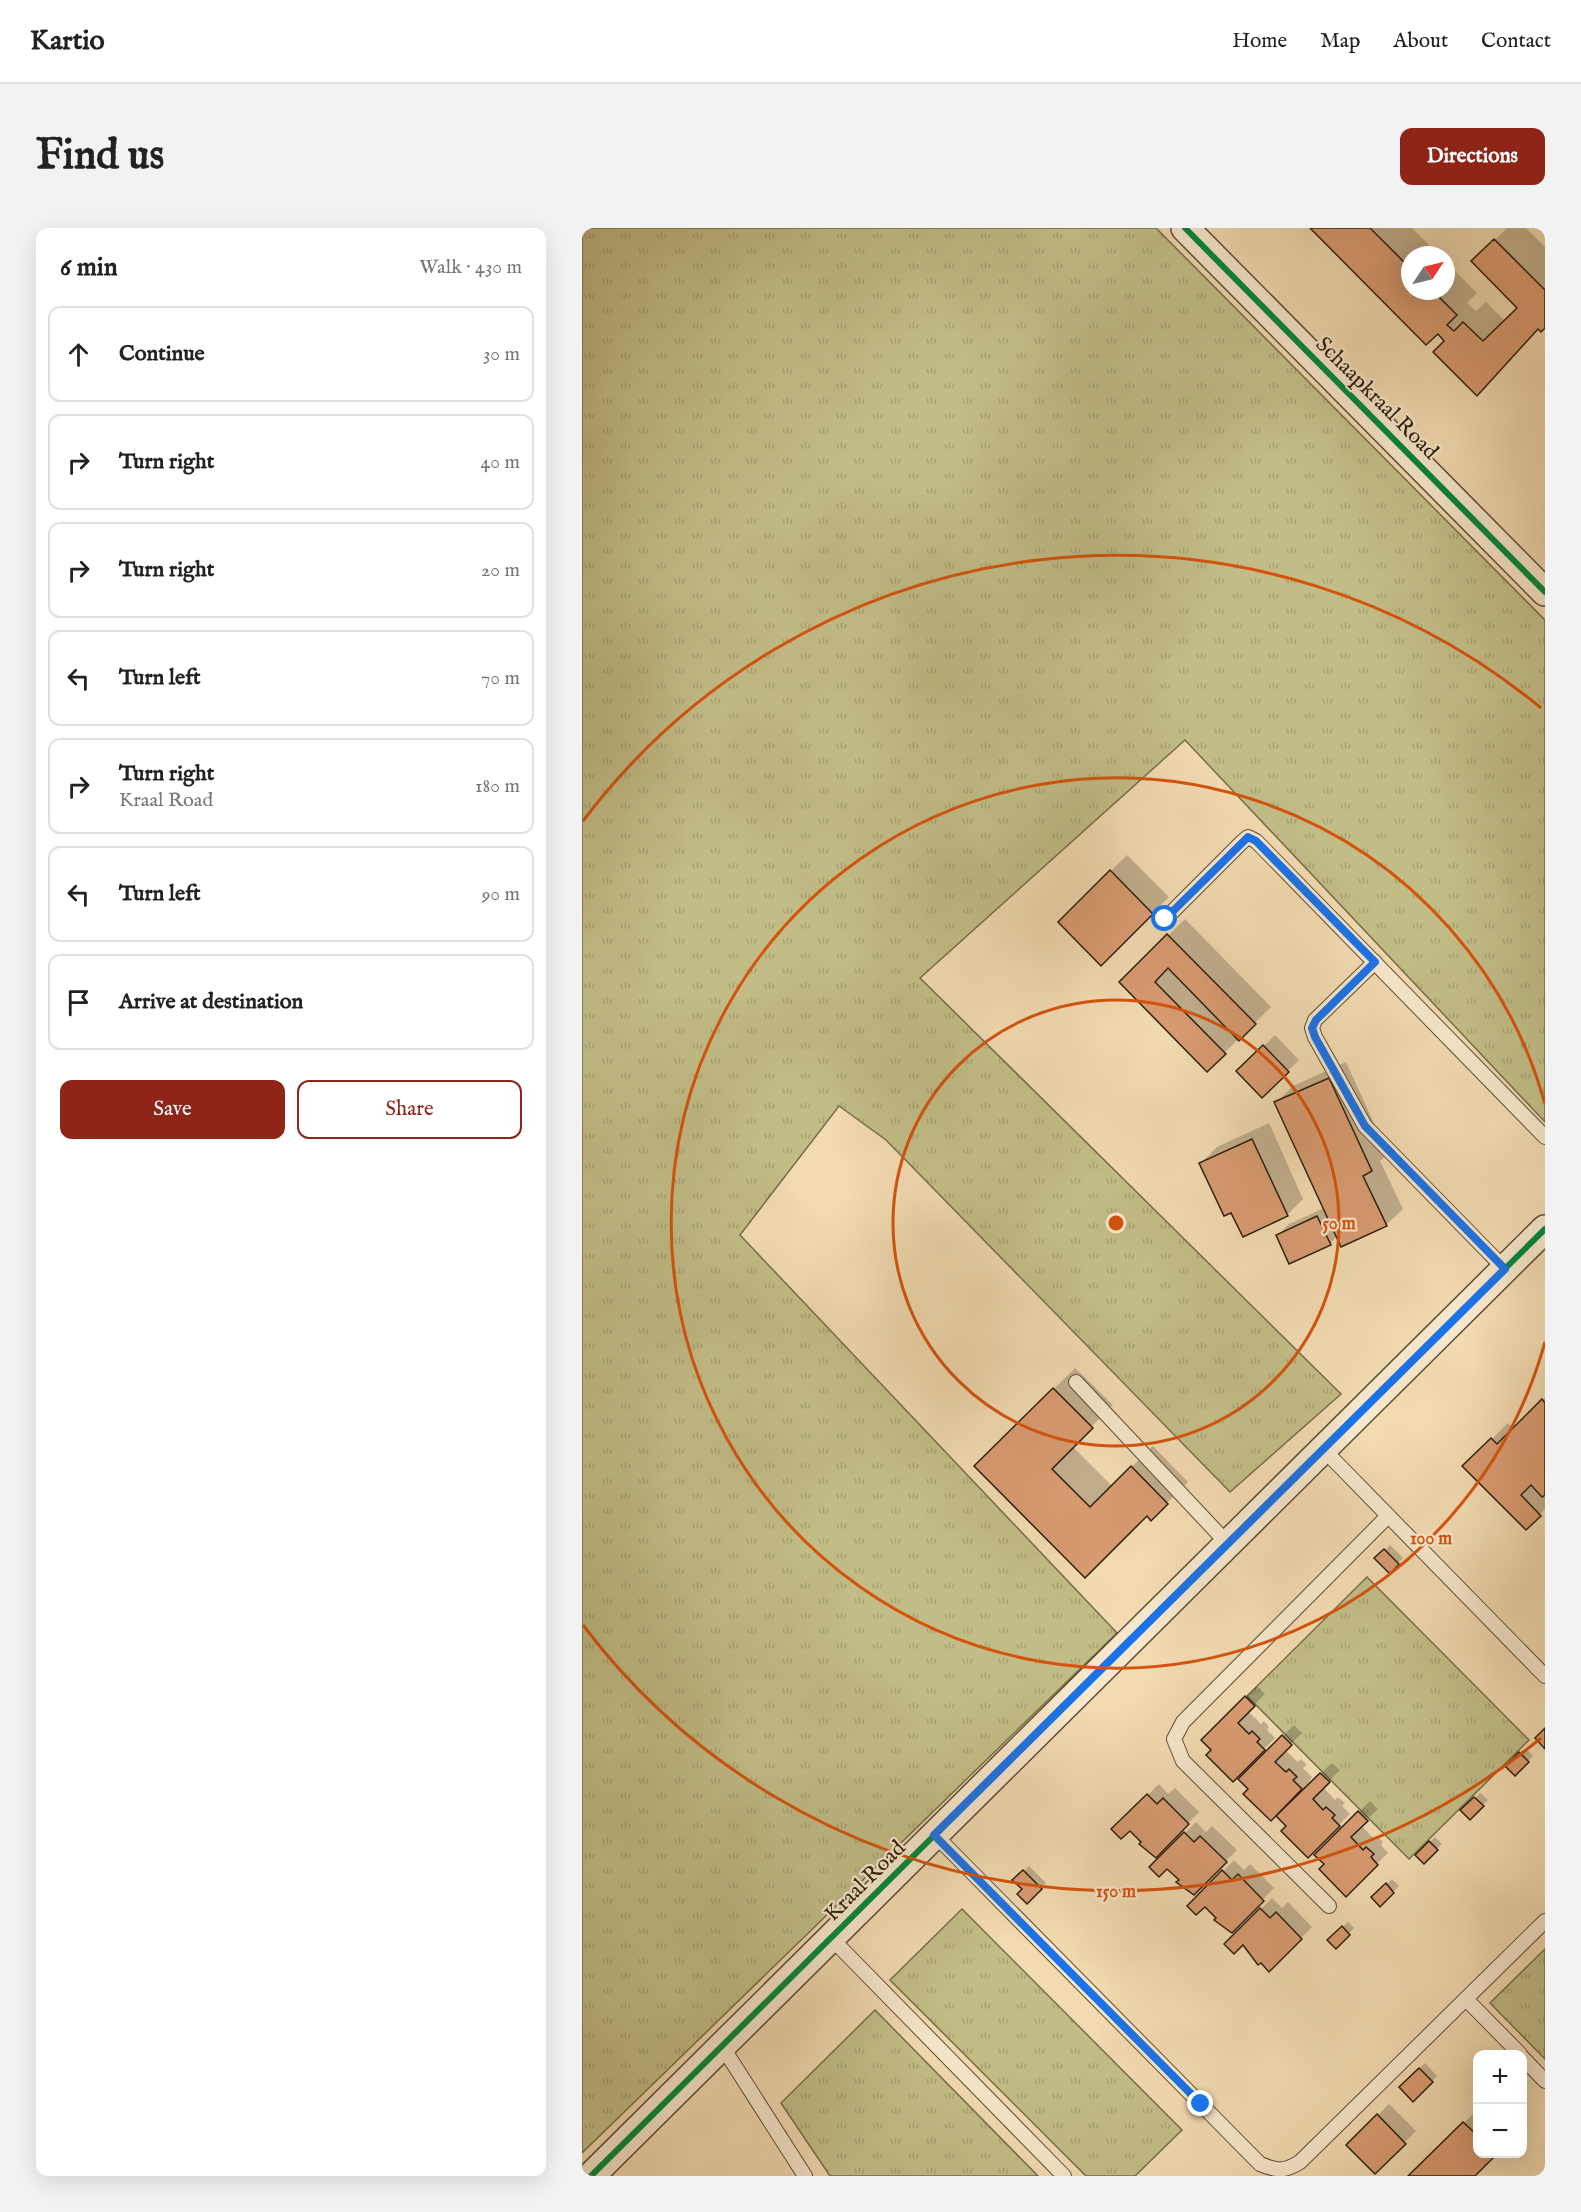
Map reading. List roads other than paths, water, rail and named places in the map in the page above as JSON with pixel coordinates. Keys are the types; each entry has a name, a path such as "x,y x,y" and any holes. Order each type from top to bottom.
{"street":[{"name":"Schaapkraal Road","path":"1185,228 1545,592"},
{"name":"Kraal Road","path":"591,2176 1545,1229"}],"lane":[{"path":"1165,919 1248,837 1256,841 1545,1137"},
{"path":"1375,962 1316,1020 1312,1028 1315,1037 1365,1126 1505,1269"},
{"path":"1076,1382 1228,1544"},
{"path":"1323,1449 1545,1676"},
{"path":"1329,1906 1183,1761 1174,1738 1183,1722 1388,1516"},
{"path":"934,1835 1260,2164 1277,2171 1288,2170 1300,2162 1545,1921"},
{"path":"831,1938 1064,2176"},
{"path":"1466,1998 1515,2050"},
{"path":"722,2046 805,2176"},
{"path":"1527,2062 1545,2080"}]}
